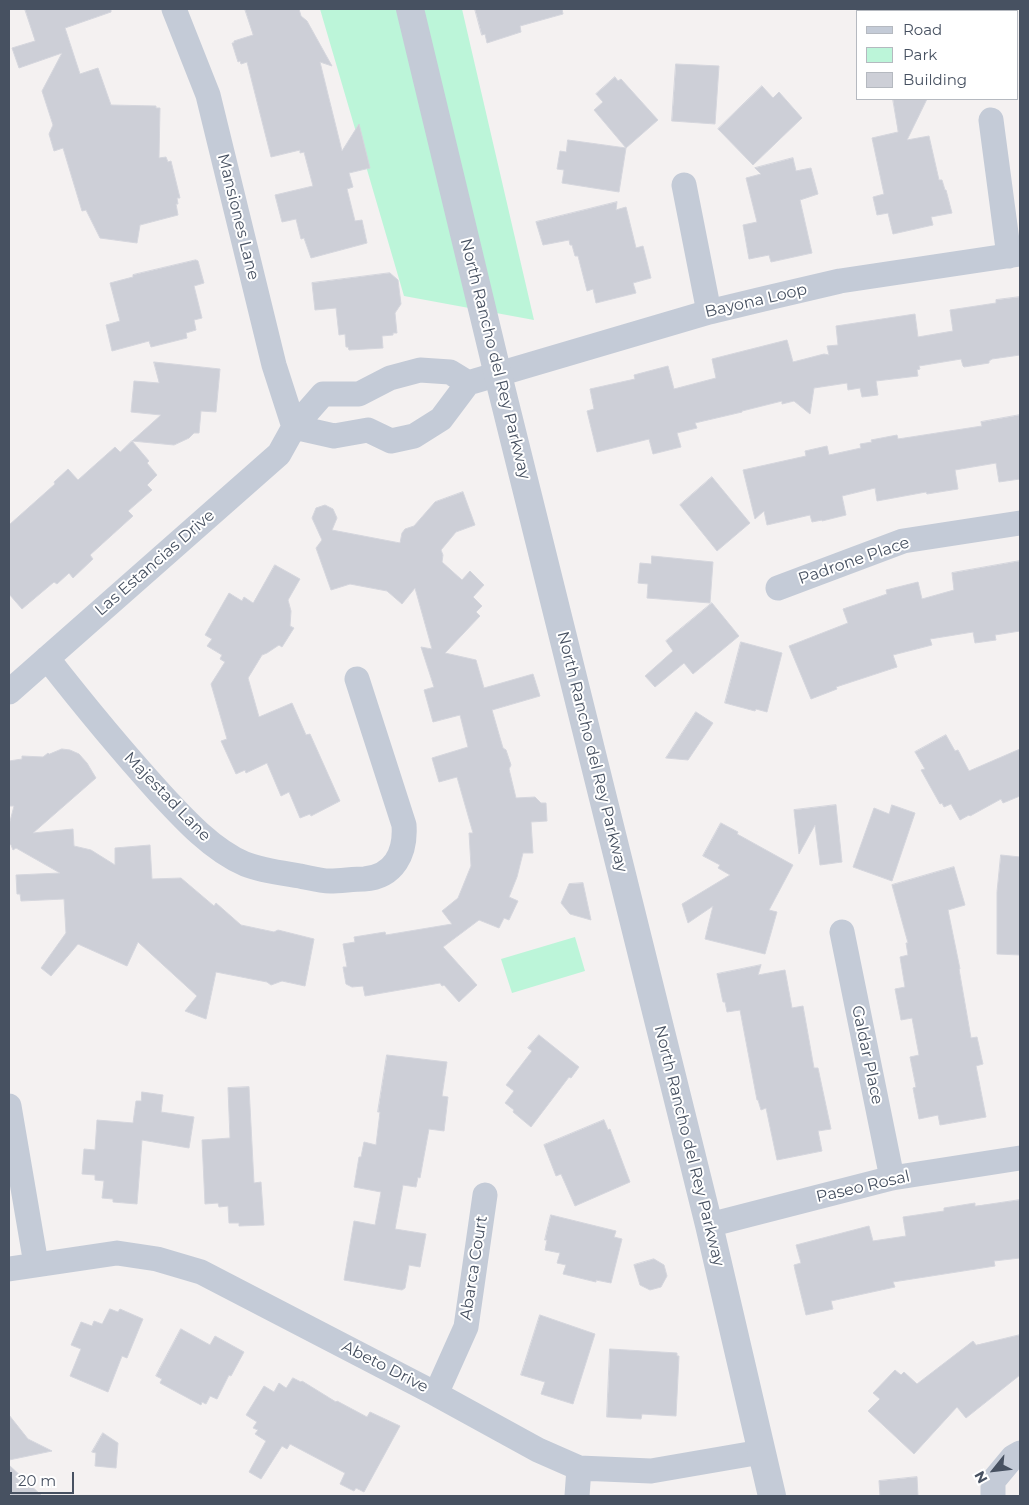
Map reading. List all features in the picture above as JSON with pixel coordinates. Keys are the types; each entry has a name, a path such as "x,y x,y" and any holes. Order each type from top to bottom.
{"street":[{"name":"Mansiones Lane","path":"174,9 208,95 274,365 294,427"},
{"name":"North Rancho del Rey Parkway","path":"410,9 498,375 709,1225 772,1496"},
{"path":"991,120 1015,255"},
{"path":"684,185 710,312"},
{"name":"Bayona Loop","path":"498,375 710,312 840,281 1015,255"},
{"name":"Las Estancias Drive","path":"9,692 279,454 294,427 323,394 359,394 390,378 420,370 450,372 468,383"},
{"path":"294,427 334,436 368,430 391,441 414,436 440,420 468,383 498,375"},
{"path":"359,394 368,430"},
{"name":"Padrone Place","path":"778,588 903,541 1020,523"},
{"name":"Majestad Lane","path":"47,658 134,764 184,819 215,846 229,856 259,869 329,881 374,878 392,867 403,848 404,825 358,679"},
{"name":"Galdar Place","path":"842,932 892,1178"},
{"path":"9,1106 36,1264"},
{"name":"Paseo Rosal","path":"709,1225 892,1178 1020,1158"},
{"name":"Abarca Court","path":"436,1394 466,1327 485,1196"},
{"name":"Abeto Drive","path":"9,1269 117,1253 158,1258 207,1276 436,1394 538,1450 579,1468 651,1471 761,1452"},
{"path":"993,1496 993,1481 1013,1457 1020,1453"},
{"path":"577,1496 579,1468"}],"green space":[{"path":"320,9 462,9 534,320 404,296"},
{"path":"575,937 585,971 512,993 501,959"}],"building":[{"path":"25,9 111,9 111,12 65,28 80,74 98,68 111,105 156,106 156,108 160,108 159,158 166,157 168,162 171,161 180,198 177,198 178,204 176,204 178,215 140,225 137,243 100,238 86,210 82,211 63,148 54,151 49,134 53,125 42,91 62,53 19,68 12,48 35,41"},
{"path":"245,9 299,9 301,16 307,21 332,66 320,62 342,151 359,124 370,168 349,173 353,187 347,189 355,221 362,220 367,243 311,258 304,238 301,239 296,219 282,222 275,195 313,186 304,152 300,153 300,150 271,157 247,62 241,64 240,61 238,62 232,43 253,35"},
{"path":"475,9 562,9 563,14 520,26 521,32 487,43 485,34 482,35"},
{"path":"676,64 719,66 715,124 672,121"},
{"path":"615,77 618,81 621,79 658,120 626,148 594,110 603,102 596,94"},
{"path":"762,86 773,98 779,92 802,118 753,165 718,129"},
{"path":"893,100 927,100 907,140 929,136 939,180 942,180 946,190 952,213 931,217 933,225 893,234 888,213 877,215 873,197 884,194 872,138 898,132"},
{"path":"568,140 626,148 619,192 562,183 564,170 557,169 560,151 566,152"},
{"path":"793,158 796,171 811,168 818,194 800,200 812,253 771,262 769,255 749,259 743,225 757,222 746,178 761,174 755,168"},
{"path":"617,202 616,210 626,207 636,248 643,246 651,278 633,283 636,293 596,303 593,289 587,291 578,256 575,256 569,240 543,245 536,222"},
{"path":"198,261 204,283 194,286 202,318 194,320 196,330 186,333 187,338 151,347 149,341 112,351 106,325 120,321 110,283 133,277 133,275"},
{"path":"390,273 398,280 401,304 395,313 397,333 382,336 383,348 349,350 346,347 345,334 339,335 336,308 315,310 312,283"},
{"path":"1020,297 1020,355 992,359 989,363 964,367 961,359 919,366 920,369 917,370 918,376 876,381 878,395 862,397 860,388 848,390 847,383 814,388 810,414 794,401 782,404 782,401 742,411 695,423 697,428 677,433 681,447 653,454 649,439 597,452 587,411 594,409 590,389 635,379 634,375 668,366 674,389 716,378 712,359 787,340 793,362 824,354 829,355 827,346 838,345 836,326 915,314 918,337 953,331 950,310 996,303 996,300"},
{"path":"154,362 220,369 216,412 201,411 199,433 194,433 189,438 174,445 132,441 161,415 131,412 134,381 159,383"},
{"path":"1020,415 1020,479 999,482 996,463 955,470 958,489 927,494 926,492 877,501 875,488 842,496 846,515 822,521 812,522 810,515 767,525 764,511 755,519 743,470 806,456 805,451 827,446 829,455 861,448 860,444 872,442 871,440 897,435 898,439 982,426 981,422"},
{"path":"132,441 149,461 147,463 157,475 147,485 152,490 128,511 133,516 90,555 93,559 73,578 69,573 57,584 54,582 22,609 9,594 9,525 55,484 54,482 68,469 78,480 115,447 120,452"},
{"path":"712,477 750,523 717,551 680,505"},
{"path":"463,492 475,525 456,532 441,550 443,555 442,562 462,580 470,571 484,585 473,597 482,606 476,612 480,616 445,653 476,660 484,688 533,674 540,696 492,710 503,748 506,750 511,765 509,769 516,798 535,797 541,803 546,803 547,821 531,822 533,853 523,853 517,877 509,897 518,901 509,920 504,918 499,928 479,920 443,947 477,985 459,1002 440,983 365,996 363,986 352,987 346,984 343,967 347,967 343,944 355,942 354,937 385,932 386,935 452,924 442,911 458,898 471,866 469,833 473,833 457,777 439,782 432,758 468,747 460,715 433,722 424,690 434,687 421,647 432,649 415,588 402,604 387,591 350,584 331,590 316,548 322,540 312,518 316,508 325,505 333,509 337,518 332,530 400,543 405,529 414,526 435,502"},
{"path":"652,556 713,562 710,603 647,598 648,584 638,583 640,563 651,564"},
{"path":"1020,561 1020,631 995,635 996,640 975,643 973,632 930,639 932,645 893,655 897,667 836,687 837,689 811,699 789,646 848,623 843,609 887,594 886,590 918,582 922,599 954,590 952,573"},
{"path":"275,565 300,579 288,600 291,611 290,626 294,628 282,647 279,645 262,655 248,678 259,717 292,703 306,735 310,734 340,801 311,816 310,814 300,818 289,792 281,796 267,763 246,773 245,770 236,774 221,741 227,739 211,684 225,662 220,659 222,655 207,646 212,639 205,635 229,593 242,601 244,597 253,603"},
{"path":"712,603 739,636 693,674 684,663 655,687 645,676 673,651 666,641"},
{"path":"741,642 782,653 767,712 756,709 755,711 725,703"},
{"path":"696,712 713,723 688,760 666,758"},
{"path":"946,735 955,751 958,750 969,771 1020,749 1020,796 1003,803 1001,799 960,820 951,804 944,807 942,803 940,804 921,770 925,769 915,752"},
{"path":"62,749 79,754 96,778 33,833 73,829 74,846 91,850 115,865 115,848 150,845 152,879 181,878 214,906 216,903 241,925 274,932 278,930 314,939 305,986 282,981 271,985 267,982 216,972 206,1019 185,1011 197,996 138,942 127,966 78,944 51,976 41,968 66,933 64,899 21,901 20,894 17,894 16,875 60,873 16,848 13,850 9,843 9,825 14,806 9,806 9,761 22,759 22,756 43,757 48,753"},
{"path":"836,805 842,862 820,865 815,825 799,854 794,810"},
{"path":"892,805 915,813 892,881 853,867 874,808 889,814"},
{"path":"721,823 793,865 769,910 777,912 765,954 705,939 713,906 688,923 682,904 730,875 718,868 720,865 703,856"},
{"path":"1001,855 1020,857 1020,955 997,954 997,892"},
{"path":"954,867 965,905 948,910 971,1038 977,1037 983,1064 976,1066 986,1117 940,1125 938,1115 919,1119 913,1088 916,1087 910,1057 919,1055 912,1018 901,1020 895,989 905,987 900,957 908,955 906,943 908,943 892,885"},
{"path":"583,883 591,920 570,914 561,903 569,884"},
{"path":"761,965 758,975 785,970 792,1008 803,1006 814,1068 818,1068 831,1129 818,1131 822,1151 777,1160 766,1108 761,1110 757,1100 740,1010 727,1012 725,1002 723,1002 717,974"},
{"path":"539,1035 579,1067 571,1078 569,1077 531,1127 505,1103 514,1091 506,1085 532,1051 528,1048"},
{"path":"387,1055 447,1062 442,1096 448,1097 444,1131 429,1129 420,1178 418,1177 416,1187 403,1185 395,1229 426,1234 420,1267 409,1265 405,1288 402,1290 344,1280 354,1221 375,1225 381,1192 354,1187 359,1157 361,1157 364,1142 376,1145 380,1112 378,1112"},
{"path":"249,1087 254,1183 261,1182 264,1225 239,1226 239,1223 229,1223 228,1206 219,1207 218,1203 205,1204 202,1140 230,1138 228,1088"},
{"path":"142,1092 163,1095 161,1112 194,1117 189,1148 142,1140 137,1204 113,1202 113,1199 102,1198 104,1181 95,1180 95,1175 82,1174 84,1149 95,1150 97,1120 133,1123 136,1101 141,1101"},
{"path":"604,1120 608,1130 610,1129 630,1182 575,1206 561,1174 556,1176 544,1145"},
{"path":"1020,1200 1020,1258 994,1261 995,1266 893,1282 895,1287 831,1301 833,1309 806,1315 794,1265 801,1263 796,1245 869,1226 873,1241 906,1236 903,1217 944,1211 944,1208 975,1203 975,1206"},
{"path":"551,1215 616,1231 614,1237 622,1239 611,1283 596,1280 596,1282 563,1274 566,1265 557,1263 560,1253 545,1250 547,1240 545,1240"},
{"path":"654,1259 664,1265 667,1276 661,1287 650,1290 640,1285 634,1265"},
{"path":"110,1309 118,1312 120,1309 143,1319 127,1358 122,1356 108,1392 70,1376 81,1349 71,1345 81,1322 92,1326 94,1321 102,1324"},
{"path":"540,1315 595,1334 573,1404 541,1394 545,1382 521,1375"},
{"path":"181,1329 210,1345 215,1336 244,1352 231,1376 229,1375 217,1399 210,1396 206,1404 202,1402 201,1405 160,1383 162,1379 156,1376"},
{"path":"1020,1335 1020,1375 966,1418 957,1407 914,1454 868,1411 880,1399 873,1393 895,1370 901,1375 904,1372 917,1384 973,1341 976,1345"},
{"path":"610,1349 677,1353 677,1356 679,1356 676,1416 642,1414 641,1419 607,1417"},
{"path":"293,1378 302,1381 336,1402 367,1417 370,1412 400,1426 364,1492 356,1488 354,1491 340,1484 345,1473 290,1444 287,1449 282,1446 261,1479 249,1472 266,1441 255,1434 258,1430 253,1428 257,1422 246,1415 264,1386 274,1392 279,1383 286,1388"},
{"path":"9,1415 28,1439 52,1451 9,1460"},
{"path":"103,1433 118,1443 116,1468 95,1466 96,1453 92,1452"},
{"path":"9,1465 42,1496 9,1496"},
{"path":"917,1477 918,1496 880,1496 879,1481"}]}
